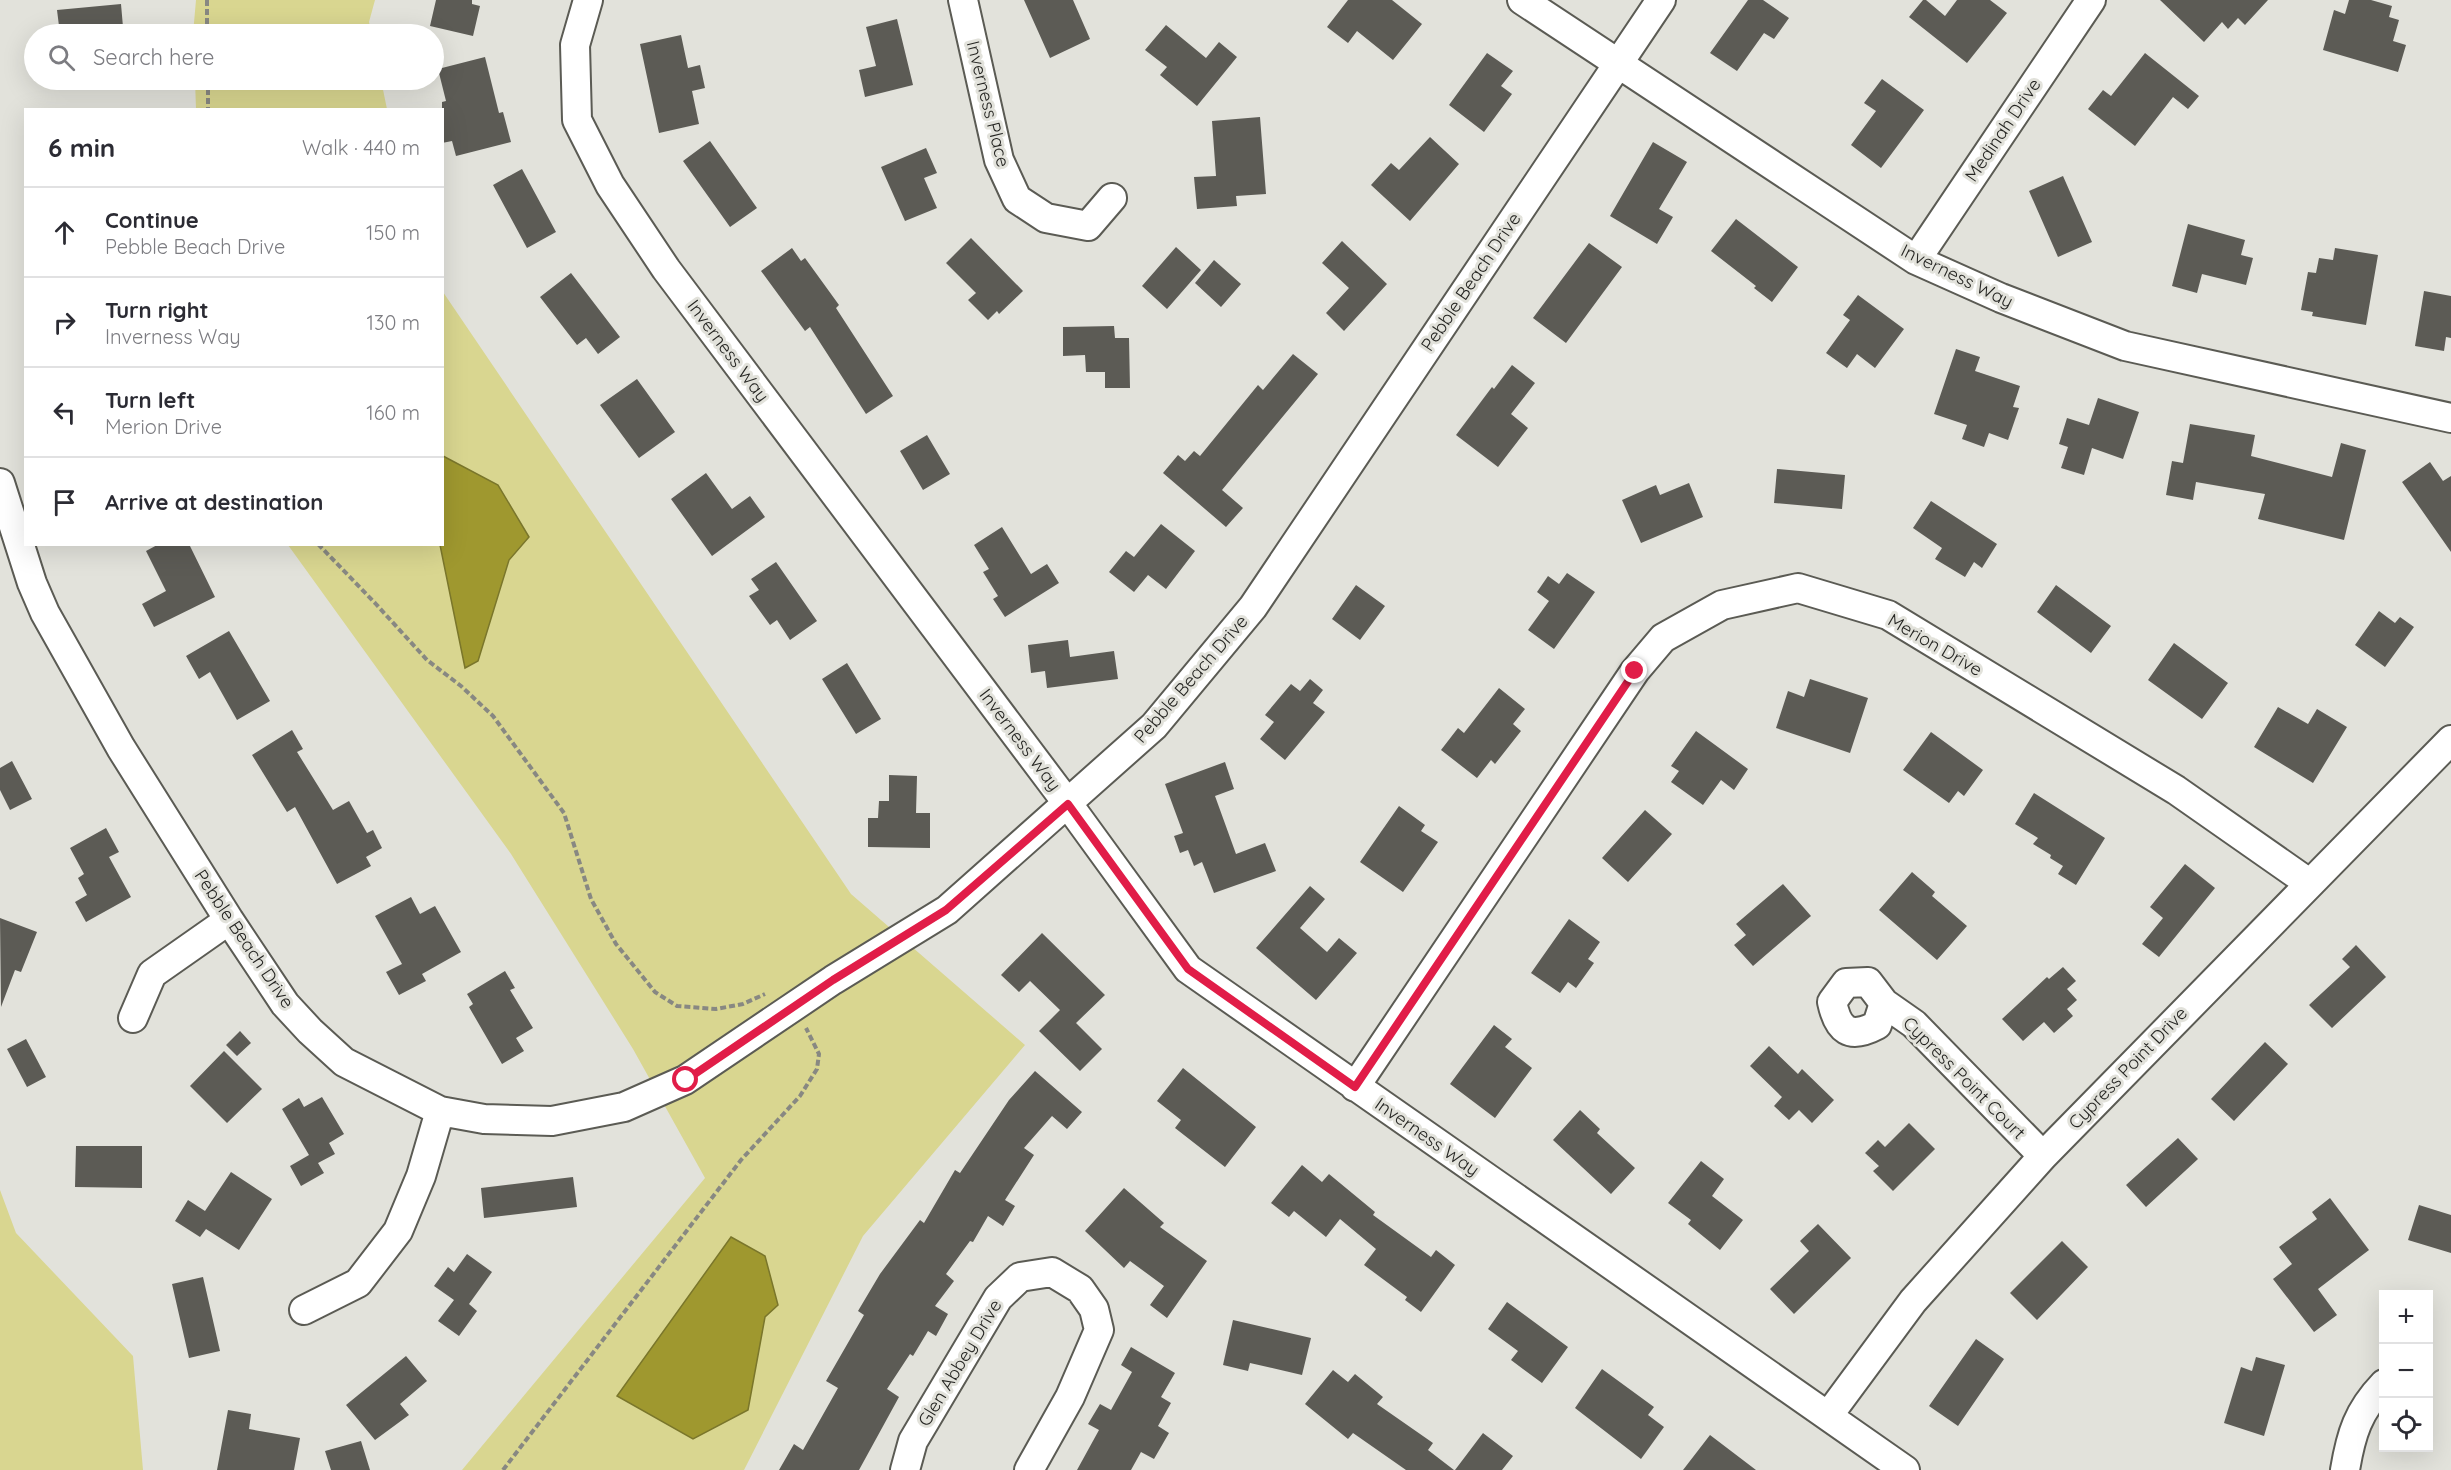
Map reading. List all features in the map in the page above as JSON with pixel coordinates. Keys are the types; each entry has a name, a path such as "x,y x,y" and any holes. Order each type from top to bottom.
{"street":[{"name":"Inverness Way","path":"588,0 575,45 577,120 610,185 666,269 1068,804 1188,969 1905,1470"},
{"name":"Inverness Place","path":"963,0 999,160 1017,199 1046,218 1088,226 1112,198"},
{"name":"Inverness Way","path":"1522,0 1916,260 2001,298 2125,346 2451,418"},
{"name":"Pebble Beach Drive","path":"0,483 32,583 45,614 122,748 228,920 285,1004 309,1031 344,1062 440,1111 484,1119 552,1121 624,1107 686,1080 794,1007 946,910 1154,726 1253,607 1661,0"},
{"name":"Medinah Drive","path":"1916,260 2091,0"},
{"name":"Merion Drive","path":"1355,1087 1635,671 1663,638 1722,605 1798,588 1887,615 2176,790 2308,883"},
{"name":"Cypress Point Drive","path":"1828,1416 1912,1301 2043,1156 2308,883 2451,740"},
{"path":"133,1018 153,974 228,920"},
{"name":"Cypress Point Court","path":"1884,1003 1914,1024 2043,1156"},
{"path":"304,1310 358,1283 398,1231 422,1176 440,1111"},
{"name":"Glen Abbey Drive","path":"905,1470 913,1441 998,1298 1020,1277 1052,1272 1080,1289 1094,1309 1099,1330 1070,1397 1029,1470"},
{"path":"2345,1470 2350,1436 2369,1399 2379,1388"}],"path":[{"path":"207,0 207,24"},
{"path":"208,90 208,108"},
{"path":"320,546 427,660 461,686 500,725 564,813 591,899 616,944 655,992 677,1006 716,1009 743,1004 772,991 785,993 819,1054 817,1069 800,1096 741,1160 503,1470"}],"shaded area":[{"path":"196,0 375,0 370,24 194,24"},
{"path":"195,90 383,90 387,108 196,108"},
{"path":"444,293 851,894 1025,1045 863,1236 744,1470 462,1470 705,1178 633,1049 511,854 289,546 444,546"},
{"path":"444,457 498,485 529,537 509,560 478,661 465,668 440,546 444,546"},
{"path":"0,1190 16,1233 133,1356 143,1470 0,1470"},
{"path":"731,1237 765,1256 778,1305 765,1317 748,1410 693,1439 617,1396"}],"building":[{"path":"436,0 472,0 472,4 480,6 473,36 444,29 444,24 430,24"},
{"path":"1024,0 1073,0 1090,39 1050,58"},
{"path":"1348,0 1392,0 1422,24 1393,60 1357,31 1348,43 1327,27"},
{"path":"1748,0 1763,0 1789,18 1774,39 1764,33 1737,71 1710,53"},
{"path":"1923,0 1945,16 1957,0 1990,0 2007,13 1967,63 1909,17"},
{"path":"2160,0 2268,0 2245,25 2238,18 2228,29 2222,22 2204,42"},
{"path":"2349,0 2371,0 2392,6 2389,17 2399,20 2393,41 2406,45 2398,72 2323,50 2334,10 2345,14"},
{"path":"121,4 123,24 59,24 57,10"},
{"path":"897,19 913,85 865,97 859,70 876,66 866,27"},
{"path":"1166,25 1206,58 1219,42 1237,57 1197,106 1160,75 1167,67 1145,50"},
{"path":"681,35 688,68 700,65 705,88 692,91 699,124 659,133 640,44"},
{"path":"1487,53 1513,71 1501,86 1512,94 1484,132 1449,105"},
{"path":"2145,53 2199,96 2188,109 2173,97 2135,146 2088,109 2103,90 2111,96"},
{"path":"485,57 499,113 503,112 511,142 456,156 452,141 444,143 442,102 446,101 443,90 444,67"},
{"path":"1882,79 1924,110 1881,168 1851,145 1876,111 1864,103"},
{"path":"1260,117 1266,194 1236,196 1237,206 1197,209 1194,177 1216,176 1212,121"},
{"path":"1430,137 1459,164 1410,221 1371,185 1391,163 1399,170"},
{"path":"710,141 757,208 730,227 683,161"},
{"path":"1653,142 1687,162 1659,209 1673,217 1657,244 1610,216"},
{"path":"926,148 937,173 924,178 937,208 905,221 881,167"},
{"path":"522,169 556,232 527,248 493,185"},
{"path":"2063,176 2092,242 2058,257 2029,191"},
{"path":"1736,219 1798,267 1772,302 1754,288 1756,286 1711,251"},
{"path":"2188,224 2245,240 2241,255 2253,258 2246,285 2202,274 2197,293 2172,286"},
{"path":"971,238 1023,291 999,314 997,311 988,320 968,300 976,293 946,263"},
{"path":"1342,241 1387,284 1344,331 1326,313 1349,288 1322,263"},
{"path":"1589,243 1622,267 1566,343 1533,318"},
{"path":"1176,247 1201,270 1167,309 1142,286"},
{"path":"792,248 801,261 805,258 839,305 836,308 893,396 866,414 810,327 805,331 761,271"},
{"path":"2335,248 2378,255 2366,325 2312,316 2313,312 2301,310 2308,272 2316,273 2319,258 2333,260"},
{"path":"1214,260 1241,284 1221,307 1195,283"},
{"path":"571,273 620,337 598,354 586,338 577,345 540,297"},
{"path":"2424,291 2451,296 2451,338 2446,337 2444,351 2415,346"},
{"path":"1858,295 1904,329 1875,368 1857,354 1847,368 1826,353 1850,320 1843,315"},
{"path":"1114,326 1115,338 1129,338 1130,388 1105,388 1105,372 1086,372 1085,355 1063,356 1063,327"},
{"path":"1956,349 1980,357 1975,371 2020,386 2013,407 2019,408 2008,440 1989,433 1984,447 1962,439 1967,425 1934,414"},
{"path":"1293,354 1318,374 1222,490 1243,508 1226,527 1163,473 1178,455 1185,461 1194,451 1200,456 1258,385 1263,390"},
{"path":"1512,365 1535,383 1511,414 1528,428 1498,467 1456,435 1492,387 1494,389"},
{"path":"637,379 675,432 639,458 600,405"},
{"path":"2098,398 2139,412 2123,459 2092,448 2084,475 2061,468 2068,447 2059,444 2067,418 2089,425"},
{"path":"2190,424 2255,435 2251,456 2332,477 2341,443 2366,450 2344,540 2258,519 2265,494 2196,482 2193,500 2166,495 2172,461 2183,463"},
{"path":"927,435 950,474 923,490 900,451"},
{"path":"2430,462 2443,481 2451,476 2451,552 2402,482"},
{"path":"1777,469 1845,475 1842,509 1774,503"},
{"path":"706,473 732,509 750,496 765,517 712,556 671,499"},
{"path":"1689,483 1703,517 1641,543 1622,500 1656,485 1660,495"},
{"path":"1931,501 1997,544 1982,568 1974,562 1965,577 1935,559 1942,548 1913,528"},
{"path":"1161,524 1195,551 1166,589 1148,575 1134,592 1109,572 1126,551 1134,557"},
{"path":"1002,527 1031,574 1047,564 1059,583 1005,617 993,599 998,596 983,572 989,569 974,545"},
{"path":"155,546 190,546 215,597 154,627 142,604 166,591 146,551"},
{"path":"776,562 817,621 790,640 777,620 770,625 749,596 759,590 751,579"},
{"path":"1567,573 1595,592 1554,649 1528,630 1549,601 1537,592 1548,576 1559,584"},
{"path":"1356,585 1385,606 1360,640 1332,619"},
{"path":"2056,585 2111,626 2091,653 2037,612"},
{"path":"2379,611 2395,623 2400,617 2414,627 2385,667 2355,645"},
{"path":"229,631 270,701 237,720 210,672 199,679 186,656"},
{"path":"1068,640 1070,657 1114,651 1118,679 1047,688 1045,671 1031,673 1028,645"},
{"path":"2174,643 2228,683 2202,719 2148,680"},
{"path":"847,663 881,719 856,734 822,679"},
{"path":"1310,679 1323,690 1313,703 1325,712 1285,760 1260,739 1274,722 1265,715 1291,684 1300,691"},
{"path":"1810,679 1868,698 1850,753 1776,728 1788,691 1804,697"},
{"path":"1499,688 1525,709 1513,724 1521,731 1495,764 1491,760 1477,778 1441,750 1458,728 1464,733"},
{"path":"2278,707 2308,724 2317,709 2347,727 2313,783 2254,747"},
{"path":"292,730 303,749 297,752 333,810 349,801 367,833 373,830 382,848 366,857 371,866 337,884 295,807 287,812 252,755"},
{"path":"1696,731 1748,769 1734,790 1721,780 1703,805 1671,782 1679,771 1671,766"},
{"path":"1931,732 1983,770 1964,796 1958,791 1949,803 1903,770"},
{"path":"12,761 32,799 10,810 0,790 0,768"},
{"path":"1225,762 1234,789 1215,796 1236,854 1265,843 1276,871 1214,893 1202,862 1194,866 1188,850 1180,853 1174,836 1183,833 1165,784"},
{"path":"889,775 917,776 916,813 930,813 930,848 868,847 868,818 878,818 879,801 889,801"},
{"path":"2034,793 2105,838 2076,885 2058,874 2063,866 2033,844 2038,838 2015,824"},
{"path":"1399,806 1425,825 1421,831 1438,842 1403,892 1360,862"},
{"path":"1645,810 1672,834 1628,882 1602,858"},
{"path":"106,828 119,852 109,857 131,897 86,922 75,902 87,895 78,878 84,874 70,848"},
{"path":"2185,864 2215,888 2159,957 2142,944 2163,918 2150,907"},
{"path":"1912,872 1935,892 1932,896 1967,926 1937,960 1879,910"},
{"path":"1783,884 1811,916 1753,966 1734,945 1746,935 1736,924"},
{"path":"1310,886 1325,899 1300,928 1327,952 1339,938 1357,953 1316,1000 1256,948"},
{"path":"411,897 420,914 435,906 461,952 422,974 426,981 399,995 386,972 402,964 375,916"},
{"path":"0,918 37,932 21,972 15,970 1,1007"},
{"path":"1569,919 1600,942 1588,959 1594,963 1576,988 1568,982 1560,993 1531,973"},
{"path":"1042,933 1105,995 1076,1023 1102,1049 1080,1071 1039,1031 1060,1010 1030,981 1019,992 1001,975"},
{"path":"2356,945 2386,977 2332,1028 2309,1005 2350,967 2342,959"},
{"path":"2063,967 2076,981 2067,989 2077,1000 2067,1009 2073,1016 2054,1033 2044,1022 2023,1041 2002,1019 2047,977 2049,979"},
{"path":"505,971 515,988 510,990 533,1028 516,1038 524,1051 502,1064 469,1007 473,1004 467,994"},
{"path":"1494,1025 1512,1039 1505,1047 1532,1068 1495,1118 1450,1084"},
{"path":"240,1031 251,1043 237,1056 226,1045"},
{"path":"26,1039 46,1077 27,1087 7,1049"},
{"path":"2265,1042 2288,1064 2234,1121 2211,1099"},
{"path":"1769,1046 1798,1074 1802,1069 1834,1100 1812,1123 1799,1110 1789,1120 1774,1106 1782,1097 1750,1066"},
{"path":"224,1051 262,1089 227,1123 190,1086"},
{"path":"1183,1068 1256,1127 1225,1167 1175,1128 1181,1120 1157,1101"},
{"path":"1035,1071 1082,1112 1067,1129 1052,1116 1024,1148 1034,1155 1005,1200 1015,1206 1003,1226 988,1216 973,1242 970,1241 946,1274 954,1281 935,1306 948,1314 936,1336 928,1331 913,1356 910,1354 887,1389 899,1397 859,1470 779,1470 794,1444 803,1450 838,1388 826,1381 864,1315 858,1311 880,1274 920,1220 924,1223 955,1170 960,1173 1009,1100"},
{"path":"322,1097 344,1134 329,1143 335,1154 318,1163 324,1173 301,1186 290,1166 309,1155 282,1109 299,1098 304,1107"},
{"path":"1580,1110 1600,1129 1597,1133 1635,1168 1611,1194 1553,1140"},
{"path":"1909,1123 1935,1149 1893,1191 1873,1171 1879,1166 1865,1153 1878,1140 1885,1147"},
{"path":"2178,1138 2198,1159 2146,1207 2126,1185"},
{"path":"76,1146 142,1146 142,1188 75,1187"},
{"path":"1701,1161 1724,1179 1712,1196 1743,1220 1720,1250 1688,1224 1691,1220 1668,1203"},
{"path":"1302,1165 1322,1182 1329,1174 1375,1212 1373,1215 1431,1257 1436,1250 1455,1265 1421,1312 1405,1300 1407,1297 1364,1265 1376,1249 1340,1219 1326,1237 1294,1211 1289,1217 1271,1203"},
{"path":"231,1172 272,1199 239,1250 206,1229 200,1237 175,1221 188,1200 205,1211"},
{"path":"573,1177 577,1207 484,1218 481,1188"},
{"path":"1124,1188 1164,1223 1160,1227 1207,1261 1167,1318 1150,1305 1164,1286 1130,1261 1124,1268 1085,1231"},
{"path":"2330,1198 2369,1250 2318,1289 2337,1315 2314,1332 2273,1279 2292,1264 2279,1247 2317,1219 2312,1212"},
{"path":"2419,1205 2451,1215 2451,1253 2408,1240"},
{"path":"1818,1224 1851,1258 1794,1314 1770,1289 1809,1251 1800,1241"},
{"path":"2062,1241 2088,1267 2037,1320 2010,1293"},
{"path":"467,1254 492,1272 469,1304 477,1311 459,1336 438,1321 454,1300 434,1286 448,1267 454,1272"},
{"path":"203,1277 220,1351 189,1358 172,1284"},
{"path":"1507,1302 1568,1347 1542,1383 1511,1360 1518,1351 1488,1329"},
{"path":"1233,1320 1311,1338 1302,1375 1250,1363 1248,1371 1223,1365"},
{"path":"1976,1339 2004,1359 1958,1426 1929,1406"},
{"path":"1131,1347 1175,1373 1161,1397 1171,1403 1158,1426 1169,1433 1154,1459 1141,1452 1131,1470 1077,1470 1099,1430 1088,1424 1100,1404 1111,1410 1132,1372 1121,1365"},
{"path":"406,1356 427,1381 400,1404 409,1415 375,1440 346,1405"},
{"path":"2256,1357 2285,1365 2264,1436 2224,1423 2241,1367 2252,1371"},
{"path":"1602,1369 1654,1407 1648,1415 1664,1427 1641,1459 1575,1408"},
{"path":"1333,1370 1348,1382 1355,1374 1383,1397 1377,1404 1433,1443 1428,1450 1454,1470 1406,1470 1353,1433 1348,1439 1305,1404"},
{"path":"228,1410 251,1414 249,1429 300,1438 294,1470 217,1470"},
{"path":"1483,1433 1513,1456 1502,1470 1455,1470"},
{"path":"1710,1435 1756,1470 1683,1470"},
{"path":"361,1441 370,1470 331,1470 325,1451"}],"route":[{"path":"686,1080 833,980 946,910 1068,804 1188,969 1355,1087 1635,671"}]}
